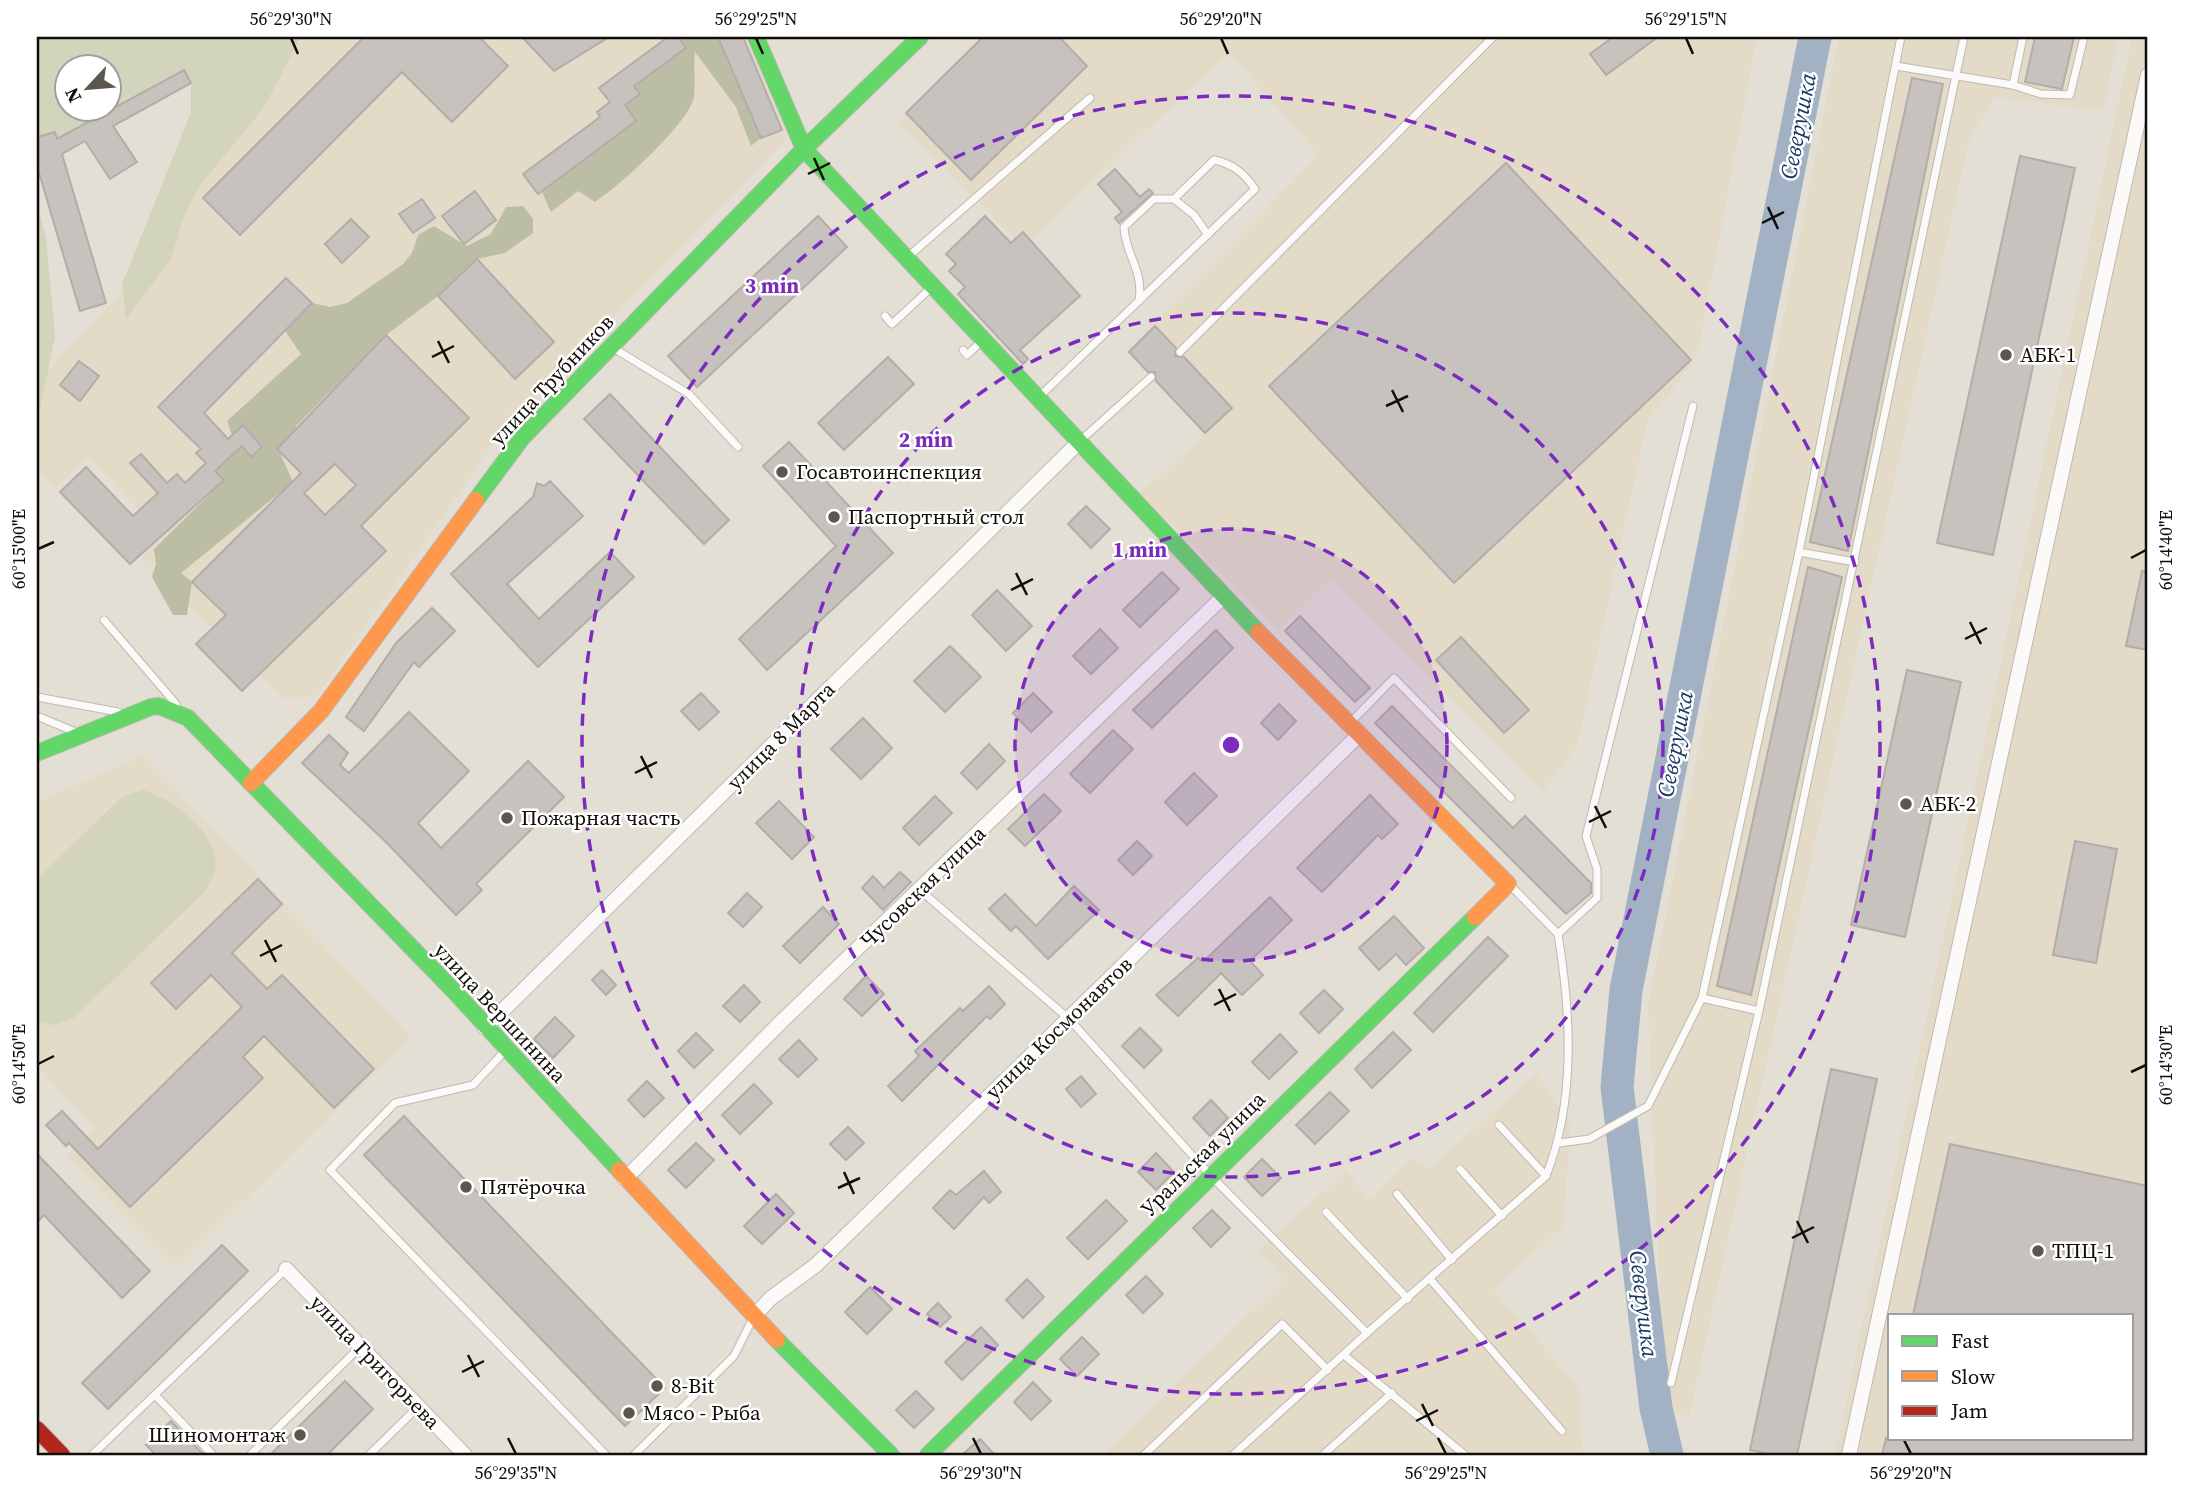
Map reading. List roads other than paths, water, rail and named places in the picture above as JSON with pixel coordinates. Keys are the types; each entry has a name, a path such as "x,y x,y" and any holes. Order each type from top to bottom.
{"main road":[{"path":"757,37 804,149 1077,444 1223,597 1508,884"},
{"name":"улица Трубников","path":"251,783 321,711 522,438 804,149 920,37"},
{"name":"улица Вершинина","path":"37,753 130,714 159,706 188,718 485,1028 754,1316 891,1455"},
{"name":"Уральская улица","path":"928,1455 1508,884"},
{"path":"37,1429 62,1455"}],"street":[{"path":"1849,1455 2148,75"},
{"name":"улица 8 Марта","path":"485,1028 1077,444"},
{"name":"Чусовская улица","path":"625,1179 782,1021 1223,597"},
{"name":"улица Космонавтов","path":"754,1316 771,1298 816,1265 1069,1018 1355,729"},
{"name":"улица Григорьева","path":"286,1269 465,1455"}],"lane":[{"path":"1180,352 1493,37"},
{"path":"1559,1143 1589,1139 1648,1106 1702,998 1799,552 1901,37"},
{"path":"1671,1383 1759,1011 1964,37"},
{"path":"2013,85 2023,37"},
{"path":"1896,66 2013,85 2041,94 2070,95 2084,37"},
{"path":"906,259 1090,98"},
{"path":"1036,399 1139,301 1208,235 1255,189 1228,163 1214,160 1174,199 1154,200 1125,227 1127,247 1142,284 1139,301"},
{"path":"1174,199 1194,215 1208,235"},
{"path":"885,316 892,324 932,286"},
{"path":"962,350 967,355 983,341"},
{"path":"611,347 689,394 738,447"},
{"path":"1077,444 1151,377"},
{"path":"1558,934 1597,898 1597,869 1586,836 1693,405"},
{"path":"1799,552 1855,562"},
{"path":"104,620 188,718"},
{"path":"1355,729 1394,678 1511,798"},
{"path":"37,697 130,714"},
{"path":"37,716 80,734"},
{"path":"1233,1455 1367,1332 1546,1176 1559,1143 1567,1044 1565,976 1558,934 1508,884"},
{"path":"920,890 1069,1018 1211,1176 1367,1332"},
{"path":"1702,998 1759,1011"},
{"path":"505,1051 472,1085 395,1103 330,1170 606,1455"},
{"path":"1499,1125 1546,1176"},
{"path":"1460,1169 1502,1216"},
{"path":"1397,1194 1452,1260"},
{"path":"1326,1212 1408,1299"},
{"path":"92,1455 286,1269"},
{"path":"1430,1279 1562,1431"},
{"path":"634,1455 734,1356 754,1316"},
{"path":"1144,1455 1282,1324 1328,1370"},
{"path":"250,1455 360,1347"},
{"path":"1344,1355 1465,1455"},
{"path":"1323,1455 1392,1393"},
{"path":"155,1395 213,1455"},
{"path":"369,1455 418,1407"}],"waterway":[{"name":"Северушка","path":"1667,1455 1656,1408 1617,1087 1626,990 1815,37"}],"place":[{"name":"АБК-1","path":"2006,355"},
{"name":"Госавтоинспекция","path":"782,472"},
{"name":"Паспортный стол","path":"834,517"},
{"name":"АБК-2","path":"1906,804"},
{"name":"Пожарная часть","path":"507,818"},
{"name":"Пятёрочка","path":"466,1187"},
{"name":"ТПЦ-1","path":"2038,1251"},
{"name":"8-Bit","path":"657,1386"},
{"name":"Мясо - Рыба","path":"629,1413"},
{"name":"Шиномонтаж","path":"300,1435"}]}
